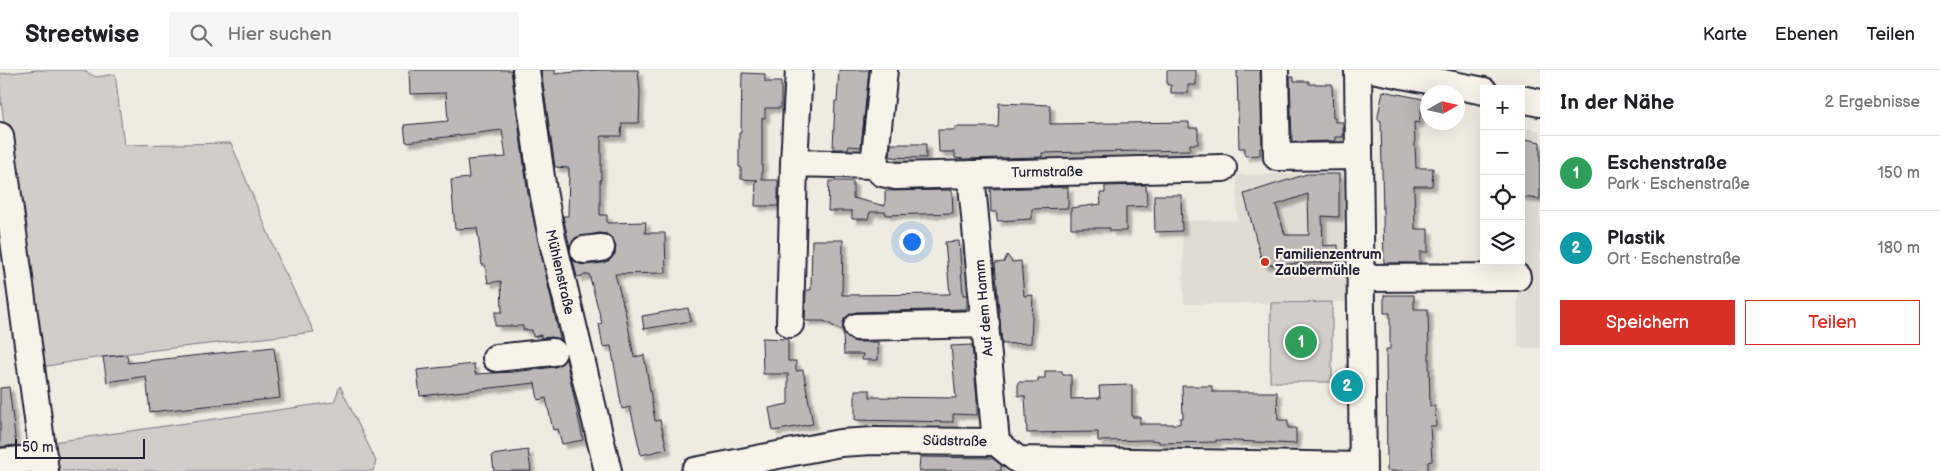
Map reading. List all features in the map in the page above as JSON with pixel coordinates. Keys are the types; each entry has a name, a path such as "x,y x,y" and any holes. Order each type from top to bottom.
{"street":[{"name":"Mühlenstraße","path":"526,70 543,191 577,251 565,349 608,471"},
{"path":"790,324 794,163 799,70"},
{"path":"874,165 884,70"},
{"path":"1275,70 1277,157 1359,156"},
{"path":"1358,70 1363,469"},
{"path":"1377,70 1480,89"},
{"path":"1525,100 1540,103"},
{"path":"0,136 44,464 0,462"},
{"name":"Turmstraße","path":"794,163 874,165 882,173 892,176 1223,168"},
{"name":"Auf dem Hamm","path":"971,174 996,442"},
{"path":"1361,278 1517,277"},
{"path":"857,327 986,324"},
{"path":"496,358 565,349"},
{"name":"Südstraße","path":"695,471 856,442 996,442 1018,465 1363,469"}],"shaded area":[{"path":"37,70 82,70 96,77 115,74 124,145 231,143 280,262 314,332 140,352 37,368 25,294 0,91 0,74"},
{"path":"1526,128 1540,131 1540,348 1518,348 1517,272 1522,272 1521,265 1525,265"},
{"name":"Familienzentrum Zaubermühle","path":"1345,173 1347,302 1184,304 1182,221 1237,220 1237,175"},
{"path":"1332,302 1332,382 1270,382 1271,303"},
{"path":"340,386 376,461 373,471 58,471 53,442 334,402"}],"building":[{"path":"409,70 511,70 528,194 560,339 552,337 541,338 541,335 533,337 532,330 523,330 523,326 495,326 495,312 502,312 501,281 488,283 485,265 482,265 477,228 455,229 451,180 469,178 467,160 506,157 502,130 406,142 404,125 448,121 446,93 410,94"},
{"path":"541,70 555,70 555,74 597,70 638,70 640,92 639,123 622,123 621,136 601,136 600,215 607,215 607,223 646,222 645,233 665,233 666,273 615,274 626,315 634,357 644,355 655,421 660,420 667,449 641,455 630,407 622,409 611,346 603,347 599,324 602,323 589,274 577,277 573,260 585,265 603,263 610,260 615,254 616,246 613,239 607,234 599,233 575,238 570,247 563,216 568,216 569,168 555,167"},
{"path":"839,70 869,70 861,147 849,146 848,149 833,149 835,101 837,101"},
{"path":"1167,70 1196,70 1196,85 1188,85 1188,93 1171,93 1171,85 1167,85"},
{"path":"1237,70 1260,70 1262,148 1260,148 1260,155 1245,156 1245,148 1239,148"},
{"path":"742,73 765,74 765,82 781,82 781,108 765,108 765,118 762,118 762,180 778,180 778,206 755,206 756,180 758,180 741,179 739,133 741,133"},
{"path":"1290,77 1294,77 1294,81 1309,81 1309,84 1332,84 1333,118 1335,118 1335,122 1343,122 1343,137 1335,137 1335,141 1292,142"},
{"path":"1383,91 1420,98 1419,123 1414,122 1416,168 1433,168 1432,186 1414,186 1415,229 1428,229 1428,252 1420,252 1420,263 1384,263 1381,121 1378,120"},
{"path":"999,103 1050,105 1050,124 1189,122 1189,128 1198,128 1198,144 1190,144 1190,150 1042,153 1042,157 964,159 955,158 955,152 939,152 938,130 955,130 955,127 998,127"},
{"path":"1525,139 1540,142 1540,199 1525,197"},
{"path":"891,144 926,144 926,158 890,157"},
{"path":"1307,174 1339,174 1339,217 1322,216 1323,246 1338,245 1338,262 1263,265 1244,194","holes":["1308,194 1309,235 1285,235 1276,205"]},
{"path":"829,181 853,181 853,198 885,206 885,191 952,190 953,213 886,215 886,212 870,212 868,219 852,219 852,211 828,211"},
{"path":"1146,185 1147,206 1126,207 1126,231 1110,231 1110,228 1071,228 1071,208 1101,204 1100,193 1105,193 1105,186"},
{"path":"1068,187 1068,208 1032,209 1032,219 997,221 997,212 991,212 990,189"},
{"path":"1154,195 1181,195 1182,231 1155,232"},
{"path":"812,240 843,240 842,295 950,294 945,242 959,241 963,295 967,295 967,309 856,312 844,319 843,331 824,321 805,321 806,290 811,290"},
{"path":"1007,255 1012,262 1021,261 1024,296 1033,295 1031,343 1002,344 995,263 1004,262"},
{"path":"1384,295 1414,295 1414,309 1428,309 1430,406 1435,406 1436,426 1430,426 1432,461 1428,462 1428,471 1387,471 1386,349 1390,349 1390,313 1384,313"},
{"path":"688,308 691,321 644,329 642,316"},
{"path":"843,333 850,340 857,342 878,342 878,360 862,360 863,354 844,354"},
{"path":"762,338 788,339 788,361 796,361 796,371 803,370 813,424 773,431 769,408 788,404 788,374 763,374"},
{"path":"972,345 977,415 953,414 953,422 855,420 855,390 870,390 870,397 956,398 951,346"},
{"path":"274,347 280,398 150,412 146,376 107,382 103,357 127,355 128,363"},
{"path":"566,359 583,440 562,444 558,429 553,430 546,398 538,400 535,383 420,396 417,370 474,364 475,374 514,372 555,367"},
{"path":"1045,371 1062,371 1063,375 1071,375 1071,399 1100,398 1099,386 1132,385 1132,417 1140,417 1140,424 1180,424 1180,418 1183,418 1182,386 1212,386 1212,392 1277,392 1278,420 1288,420 1288,428 1296,428 1296,444 1216,440 1216,442 1159,443 1159,441 1151,440 1098,441 1098,432 1027,433 1025,396 1018,396 1018,382 1038,382 1038,378 1045,378"},
{"path":"9,387 16,445 0,447 0,388"},
{"path":"528,450 531,471 494,471 492,455"},
{"path":"920,457 992,458 1001,465 1001,471 919,471"}],"place":[{"name":"Familienzentrum Zaubermühle","path":"1265,262"},
{"name":"Eschenstraße","path":"1301,342"},
{"name":"Plastik","path":"1347,386"}]}
